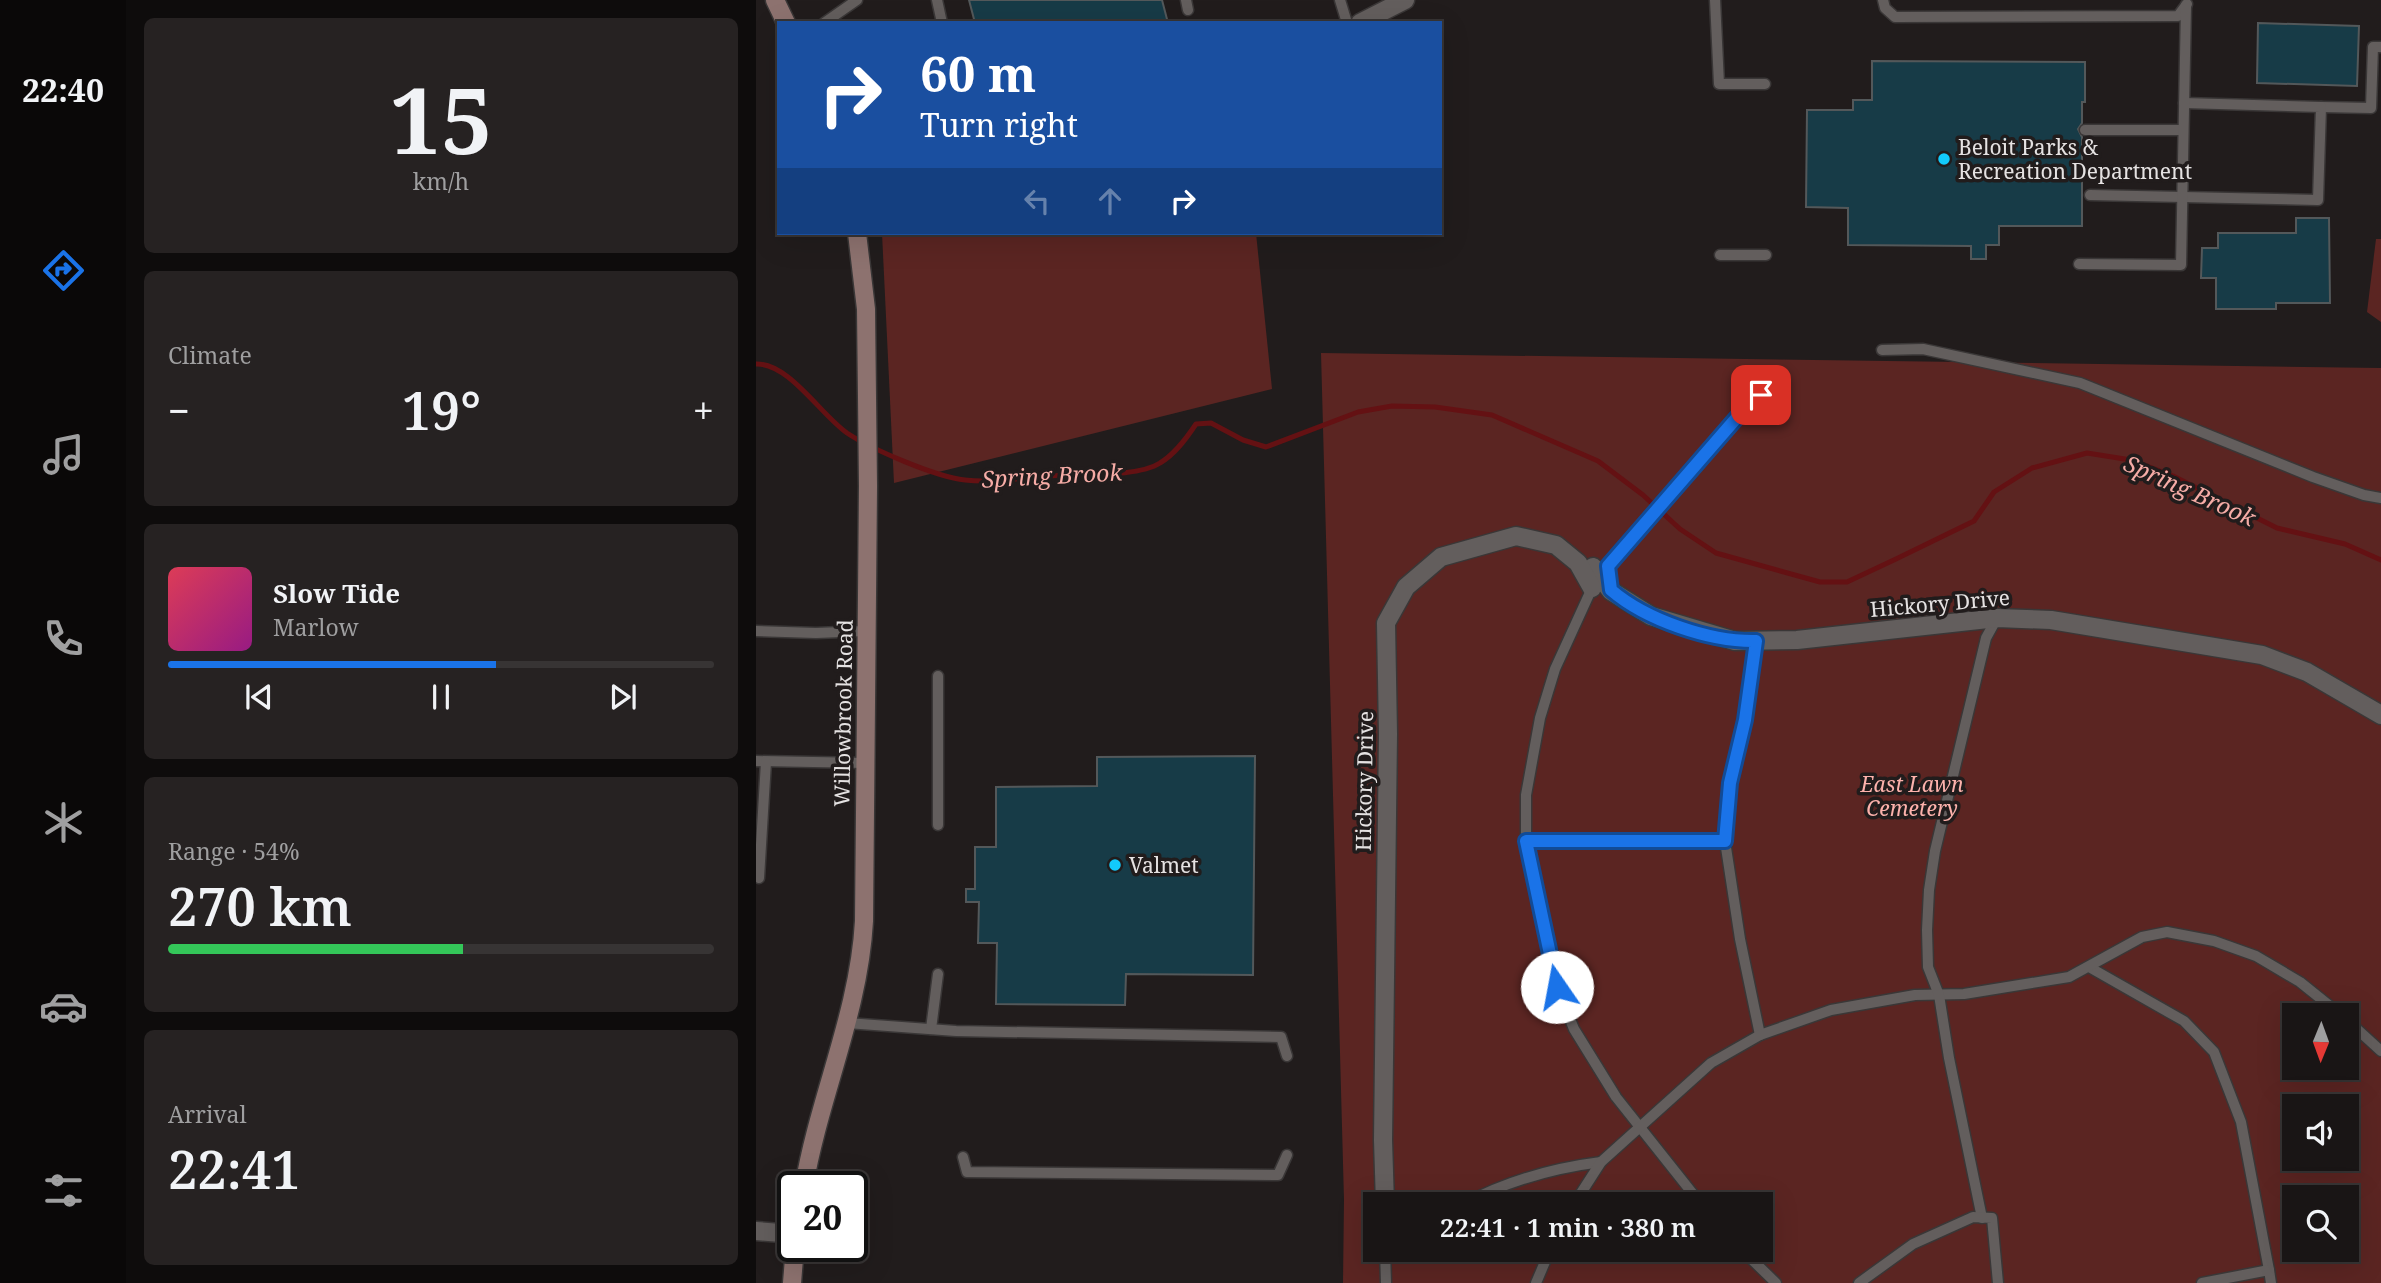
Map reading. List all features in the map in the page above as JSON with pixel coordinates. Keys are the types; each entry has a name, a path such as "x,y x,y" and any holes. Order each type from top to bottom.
{"street":[{"path":"775,0 785,21"},
{"path":"1364,21 1405,0"},
{"name":"Willowbrook Road","path":"808,1171 847,1023 863,950 868,486 866,309 858,235"},
{"name":"Hickory Drive","path":"1385,1192 1383,1126 1388,734 1386,623 1406,587 1441,557 1516,536 1556,545 1578,563 1592,588"},
{"name":"Hickory Drive","path":"1592,568 1611,590 1651,616 1735,641 1833,637 1997,618 2051,620 2262,655 2307,672 2381,715"},
{"path":"756,1231 777,1233"},
{"path":"792,1283 794,1262"}],"lane":[{"path":"827,21 857,0"},
{"path":"937,0 942,21"},
{"path":"1340,0 1346,21"},
{"path":"1715,0 1719,84 1765,83"},
{"path":"1883,0 1885,8 1895,17 2178,16 2187,3"},
{"path":"2079,264 2181,265 2187,3"},
{"path":"2184,103 2371,108 2373,47 2381,47"},
{"path":"2090,195 2318,200 2321,107"},
{"path":"2085,130 2183,131"},
{"path":"1720,255 1766,255"},
{"path":"1882,350 1923,349 2080,383 2313,477 2364,495 2381,498"},
{"path":"1611,590 1608,566 1746,407 1776,382"},
{"path":"1592,588 1555,668 1540,718 1526,795 1526,841 1557,987 1574,1029 1616,1097 1691,1192"},
{"path":"1982,1218 1949,1058 1939,995 1928,967 1929,890 1947,800 1986,638 1997,618"},
{"path":"756,631 817,634 866,631"},
{"path":"1756,641 1745,720 1730,783 1725,841 1740,939 1760,1035"},
{"path":"938,676 938,825"},
{"path":"759,878 761,762 865,763"},
{"path":"1526,841 1725,841"},
{"path":"1582,1192 1601,1162 1712,1063 1760,1035 1831,1010 1915,995 1964,994 2069,977 2142,937 2167,932 2192,935 2256,956 2300,982 2326,1003"},
{"path":"2089,967 2185,1021 2214,1052 2241,1122 2271,1283"},
{"path":"931,1029 938,974"},
{"path":"847,1023 931,1029 1281,1037 1287,1056"},
{"path":"2359,1031 2381,1051"},
{"path":"963,1157 967,1172 1278,1175 1287,1155"},
{"path":"1486,1192 1515,1181 1574,1165 1601,1162"},
{"path":"1859,1283 1913,1244 1973,1217 1992,1218 1998,1283"},
{"path":"1385,1262 1386,1283"},
{"path":"1536,1283 1545,1262"},
{"path":"1754,1262 1776,1283"},
{"path":"2202,1283 2269,1270"}],"green space":[{"path":"882,235 1256,235 1272,389 894,483"},
{"path":"2376,239 2381,239 2381,322 2367,312"},
{"name":"East Lawn Cemetery","path":"1321,353 2381,368 2381,1283 1343,1283 1344,1200"}],"building":[{"path":"969,0 1162,0 1167,21 974,21"},
{"path":"2258,23 2359,26 2357,86 2257,83"},
{"name":"Beloit Parks & Recreation Department","path":"1872,61 2085,62 2085,102 2082,102 2082,123 2078,129 2082,137 2082,226 1999,226 1999,245 1986,245 1986,259 1971,259 1971,246 1848,245 1848,208 1806,207 1807,110 1853,110 1853,100 1872,100"},
{"path":"2296,218 2329,218 2330,303 2276,303 2276,309 2216,309 2216,278 2201,278 2202,248 2218,248 2218,233 2296,233"},
{"name":"Valmet","path":"1255,756 1253,975 1126,974 1125,1005 996,1004 997,943 978,943 979,902 966,902 966,889 975,889 975,847 996,847 996,787 1097,786 1097,757"}],"waterway":[{"name":"Spring Brook","path":"756,364 768,366 792,380 847,433 921,468 965,480 997,481 1106,474 1150,468 1180,446 1196,424 1211,423 1243,440 1266,447 1358,412 1392,406 1435,407 1492,415 1598,461 1643,495 1680,529 1716,553 1820,582 1847,582 1896,559 1974,521 1994,492 2032,468 2087,453 2131,460 2173,476 2277,528 2345,544 2381,560"}],"place":[{"name":"Beloit Parks & Recreation Department","path":"1944,159"},
{"name":"Valmet","path":"1115,865"}],"route":[{"path":"1557,987 1526,841 1725,841 1730,783 1745,720 1756,641 1735,641 1705,634 1651,616 1611,590 1608,566 1746,407 1761,395"}]}
